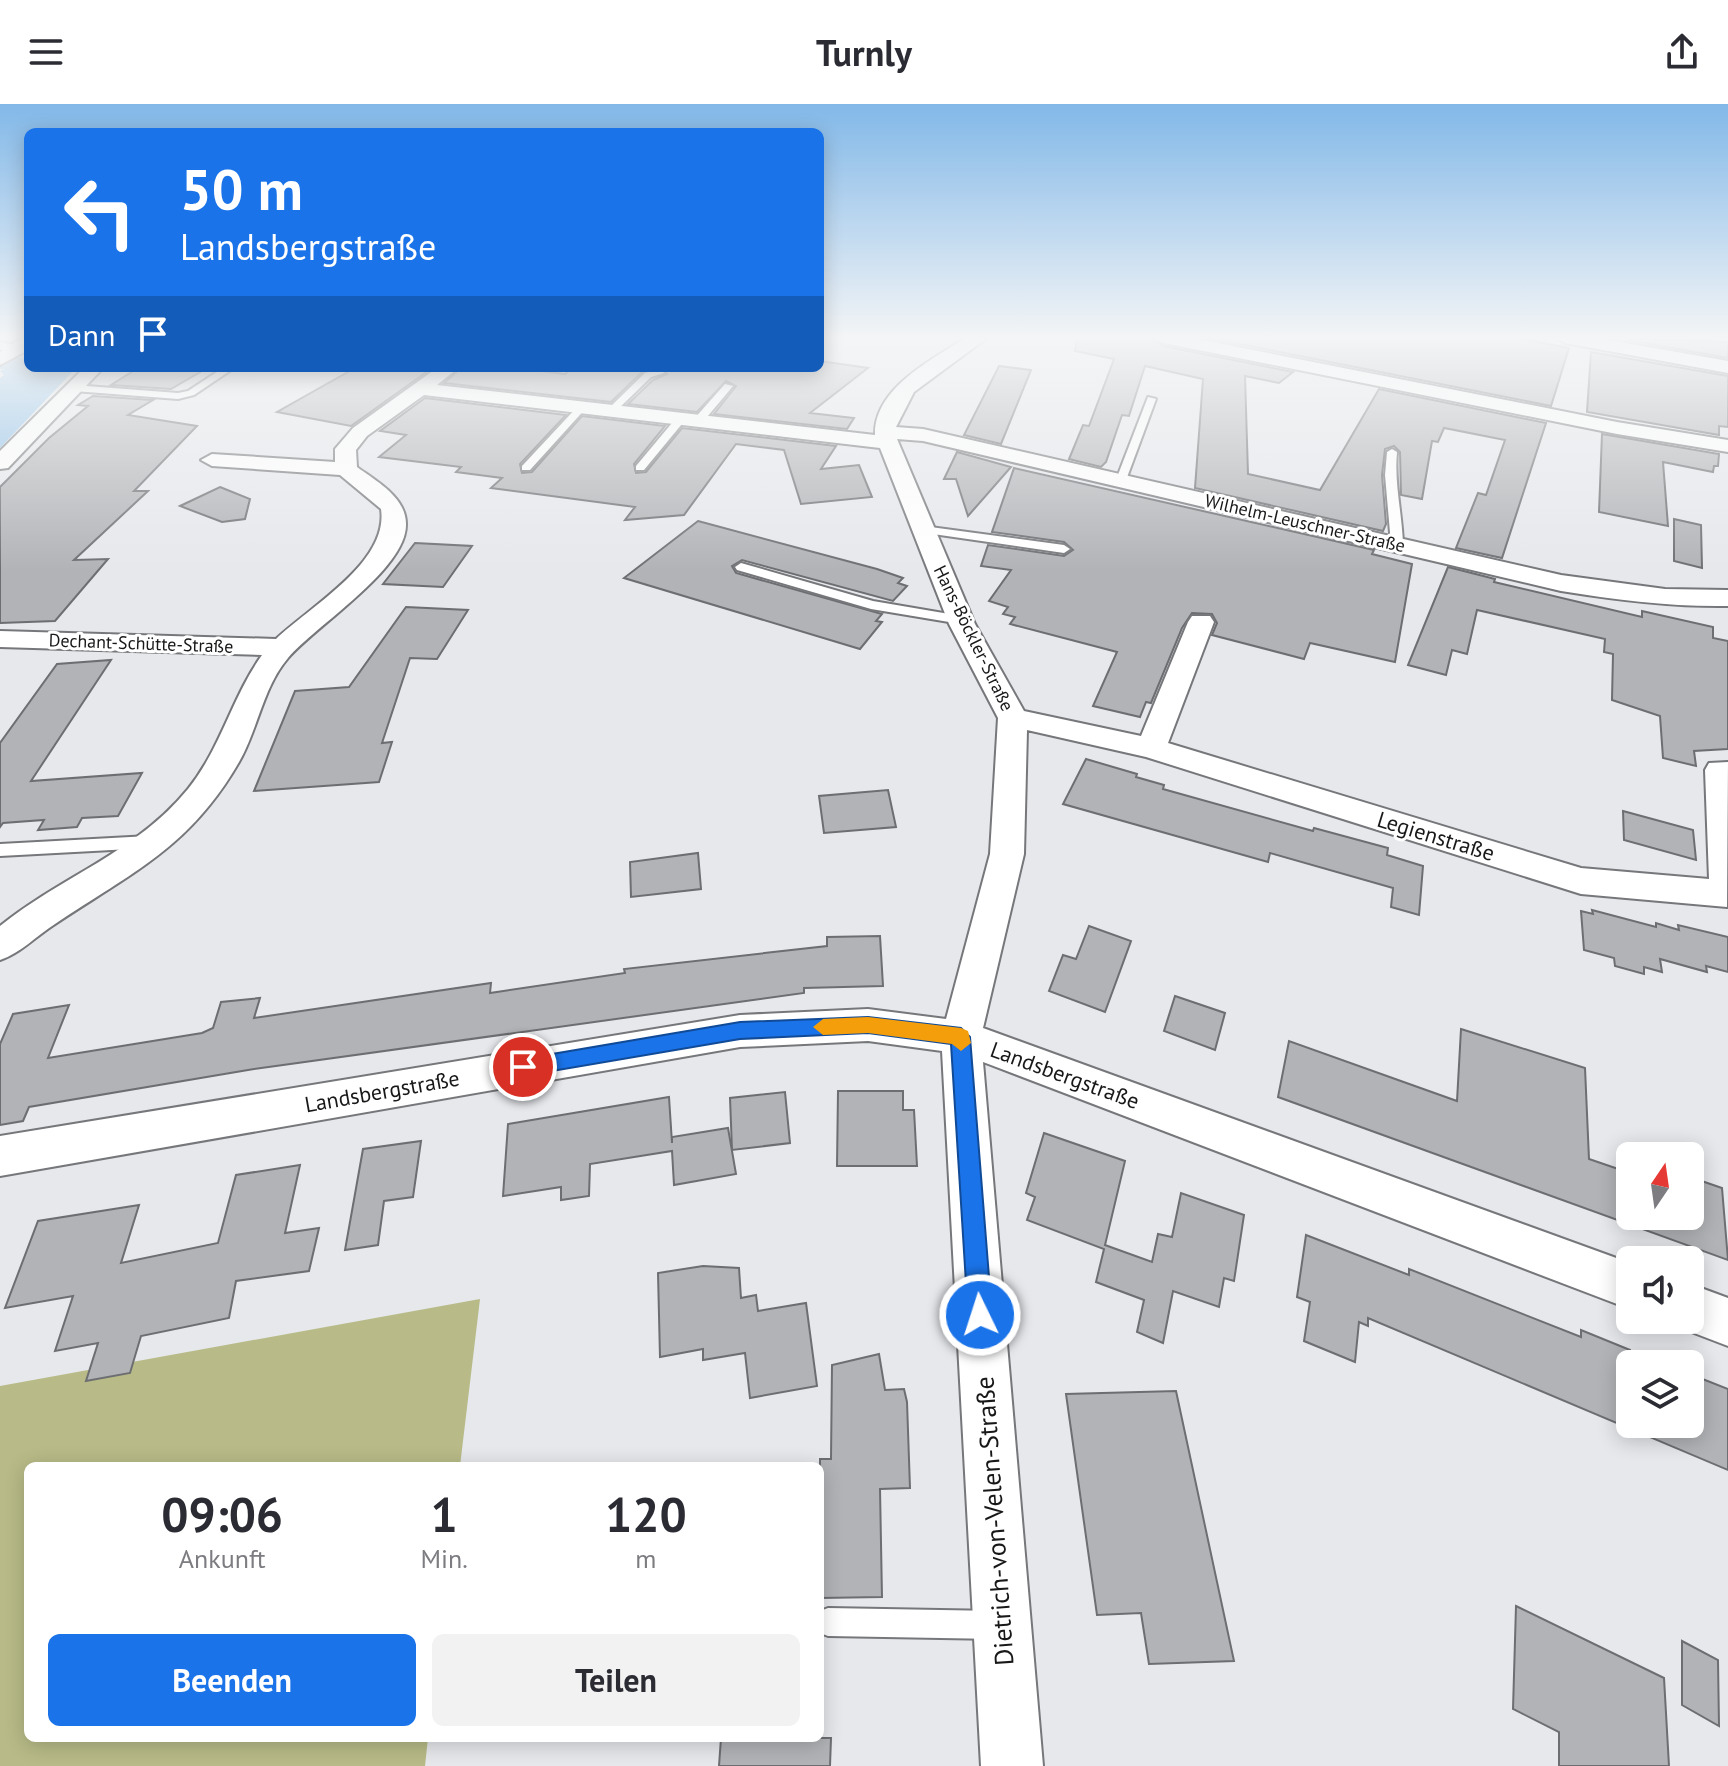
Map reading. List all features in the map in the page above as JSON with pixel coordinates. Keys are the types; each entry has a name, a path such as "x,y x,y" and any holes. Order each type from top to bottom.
{"street":[{"path":"0,463 47,416"},
{"path":"346,469 345,449 360,432 383,416"},
{"name":"Wilhelm-Leuschner-Straße","path":"655,416 885,437 923,435 1561,583 1637,595 1728,598"},
{"path":"885,437 887,416"},
{"path":"1554,416 1728,446"},
{"name":"Hans-Böckler-Straße","path":"885,437 961,620 1013,718 1007,854 961,1037"},
{"path":"0,946 19,928 84,892 170,829 226,758 263,671 282,647 348,595 383,549 394,527 394,512 346,469 212,460"},
{"path":"1151,748 1201,622"},
{"name":"Dechant-Schütte-Straße","path":"0,639 282,647"},
{"name":"Legienstraße","path":"1013,718 1151,748 1581,881 1728,894 1720,770"},
{"name":"Landsbergstraße","path":"0,1156 740,1031 868,1025 961,1037 1616,1281"},
{"name":"Dietrich-von-Velen-Straße","path":"961,1037 1012,1766"},
{"path":"1704,1313 1728,1322"}],"lane":[{"path":"526,468 574,416"},
{"path":"640,468 695,416"},
{"path":"1121,480 1145,416"},
{"path":"1392,452 1388,481 1396,512 1397,544"},
{"path":"923,530 1064,549"},
{"path":"741,567 871,605 961,620"},
{"path":"0,850 152,842"},
{"path":"828,1622 1001,1625"}],"green space":[{"path":"480,1299 460,1462 24,1462 24,1742 428,1742 425,1766 0,1766 0,1386"}],"water":[{"path":"0,416 31,416 0,448"}],"building":[{"path":"76,416 132,416 197,426 134,491 148,491 74,560 108,559 55,621 0,623 0,487"},
{"path":"296,416 366,416 351,426"},
{"path":"401,416 565,416 520,464 522,473 532,472 582,416 665,426 634,464 636,473 646,472 682,428 836,446 821,469 859,465 872,497 801,504 784,450 736,444 684,515 625,520 635,507 491,488 502,478 456,472 461,467 379,457 406,435 380,431"},
{"path":"728,416 854,418 847,429"},
{"path":"974,416 1013,416 1001,444 964,435"},
{"path":"1093,416 1122,416 1106,462 1101,467 1069,459 1083,425 1089,426"},
{"path":"1200,416 1246,416 1248,474 1320,490 1363,416 1509,416 1546,423 1502,558 1456,548 1478,493 1486,495 1505,440 1444,428 1438,442 1432,441 1422,499 1401,495 1400,452 1394,446 1385,449 1382,475 1386,524 1383,531 1195,488"},
{"path":"1607,416 1728,416 1728,427 1719,426 1719,435"},
{"path":"1602,434 1719,454 1718,466 1714,466 1713,472 1663,462 1668,526 1599,512"},
{"path":"957,452 1011,467 968,516 956,479 944,479"},
{"path":"1014,468 1374,550 1372,554 1412,564 1395,662 1310,643 1304,659 1212,635 1217,623 1212,614 1192,613 1182,628 1151,703 1146,702 1140,717 1093,706 1117,652 1010,624 1015,617 1003,614 1008,607 989,601 1011,570 981,566 988,545 1064,556 1073,550 1064,542 992,532"},
{"path":"220,487 250,499 245,519 222,522 180,506"},
{"path":"1674,519 1701,525 1702,568 1674,561"},
{"path":"698,521 877,569 903,578 898,583 907,586 893,601 742,560 732,566 736,573 882,614 876,621 882,622 860,649 624,578"},
{"path":"415,543 472,546 443,587 383,584"},
{"path":"1448,567 1495,579 1494,582 1642,617 1642,611 1713,627 1713,638 1728,641 1728,749 1694,751 1696,766 1663,758 1660,716 1612,700 1613,654 1604,652 1605,639 1477,610 1467,654 1452,650 1446,675 1408,665"},
{"path":"406,607 468,610 437,659 410,658 382,743 392,742 379,782 254,791 295,691 349,687"},
{"path":"111,660 31,781 142,773 118,816 82,818 77,827 38,830 44,820 3,823 0,827 0,743 57,664"},
{"path":"1086,759 1137,774 1136,777 1164,785 1163,789 1313,831 1314,828 1388,848 1387,855 1423,866 1419,915 1391,907 1393,888 1270,853 1268,862 1063,804"},
{"path":"888,790 896,827 824,833 819,796"},
{"path":"1623,811 1693,830 1696,860 1624,840"},
{"path":"698,853 701,889 631,897 630,862"},
{"path":"1592,910 1656,927 1656,923 1679,930 1678,925 1728,937 1728,972 1706,966 1707,972 1660,959 1662,972 1644,967 1644,974 1615,966 1614,958 1584,950 1581,911 1593,914"},
{"path":"1089,926 1131,941 1105,1012 1049,991 1063,955 1076,959"},
{"path":"880,936 883,986 804,988 804,993 254,1069 29,1107 23,1121 0,1125 0,1044 13,1014 69,1005 48,1058 202,1033 213,1028 221,1002 260,998 254,1018 491,983 490,993 625,973 624,969 827,946 827,937"},
{"path":"1175,996 1225,1013 1215,1050 1164,1031"},
{"path":"1461,1029 1585,1068 1589,1159 1616,1168 1616,1219 1278,1097 1289,1041 1457,1101"},
{"path":"838,1091 903,1091 903,1110 914,1110 917,1166 837,1166"},
{"path":"785,1092 790,1143 732,1150 730,1098"},
{"path":"669,1097 672,1143 672,1137 728,1128 736,1174 674,1185 672,1151 590,1164 589,1196 561,1200 561,1187 503,1196 508,1124"},
{"path":"1044,1133 1125,1161 1105,1245 1152,1262 1158,1234 1172,1237 1181,1193 1244,1215 1234,1281 1224,1278 1219,1307 1173,1291 1163,1343 1137,1332 1144,1300 1096,1282 1104,1249 1027,1220 1035,1197 1026,1193"},
{"path":"421,1141 413,1197 384,1201 378,1245 345,1250 363,1149"},
{"path":"300,1165 285,1233 319,1228 309,1271 236,1281 229,1318 141,1336 130,1373 86,1381 98,1343 55,1351 73,1296 5,1308 38,1221 139,1205 121,1263 218,1243 236,1175"},
{"path":"1704,1182 1722,1188 1728,1260 1704,1251 1704,1246 1689,1246 1645,1230 1704,1230"},
{"path":"1306,1235 1409,1275 1409,1269 1581,1337 1581,1330 1630,1350 1616,1350 1616,1423 1368,1318 1368,1326 1359,1322 1355,1362 1304,1341 1310,1302 1297,1297"},
{"path":"703,1266 739,1268 741,1298 756,1295 758,1311 806,1303 817,1386 750,1398 745,1353 703,1360 703,1349 660,1357 658,1273"},
{"path":"879,1354 885,1390 904,1389 907,1402 910,1488 880,1489 882,1597 824,1598 824,1462 820,1459 831,1459 832,1365"},
{"path":"1704,1380 1728,1389 1728,1470 1652,1438 1704,1438"},
{"path":"1176,1391 1234,1661 1149,1664 1141,1613 1097,1615 1066,1394"},
{"path":"1516,1606 1664,1678 1669,1766 1559,1766 1559,1732 1513,1709"},
{"path":"1682,1641 1718,1660 1719,1726 1682,1705"},
{"path":"824,1738 831,1738 830,1766 719,1766 721,1742 824,1742"}],"slow traffic":[{"path":"823,1027 868,1025 961,1037 961,1043"}],"route":[{"path":"523,1067 740,1031 868,1025 961,1037 980,1315"}]}
